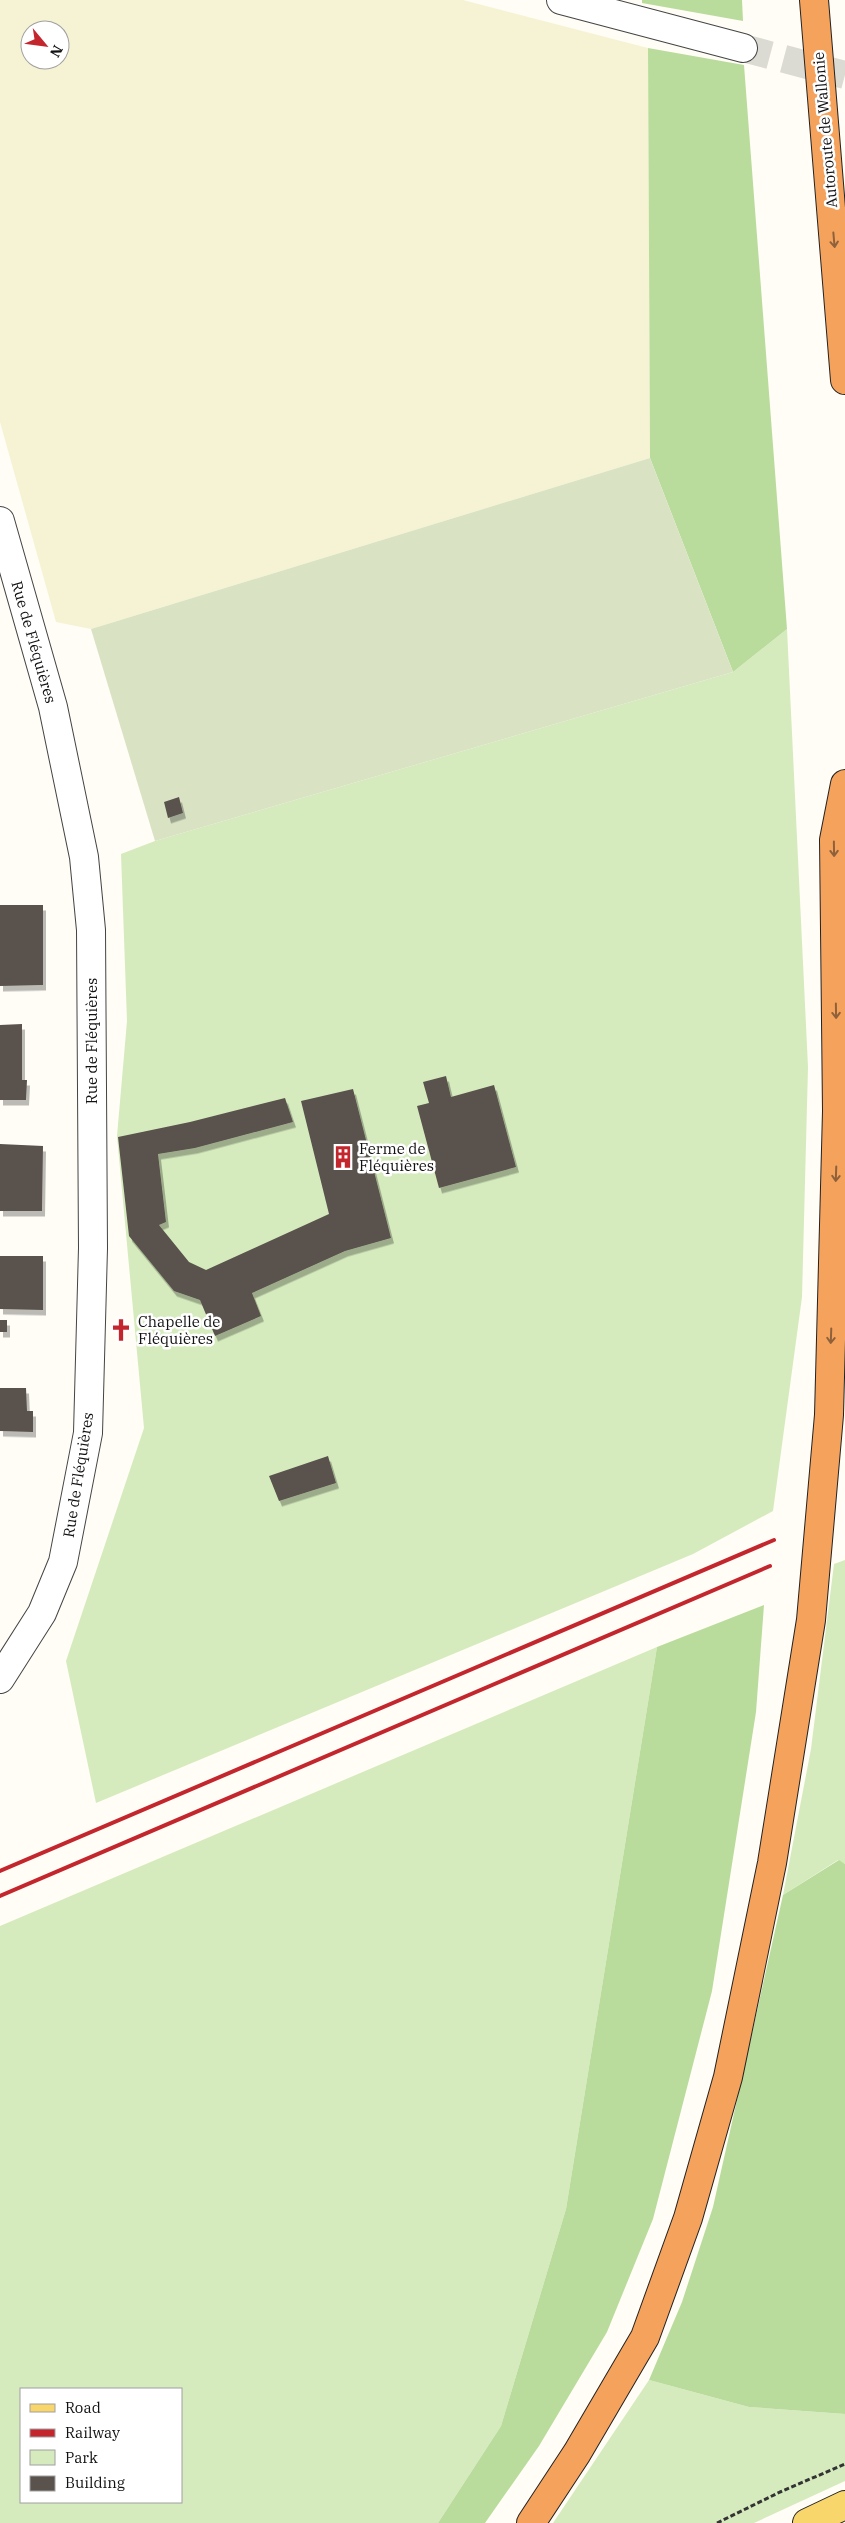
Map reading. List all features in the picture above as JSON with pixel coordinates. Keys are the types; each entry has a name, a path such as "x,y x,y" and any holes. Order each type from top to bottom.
{"highway":[{"name":"Autoroute de Wallonie","path":"814,0 845,380"},
{"path":"531,2523 577,2453 645,2337 688,2218 728,2076 772,1864 811,1620 829,1415 837,1111 834,840 845,784"}],"main road":[{"path":"807,2523 845,2505"}],"street":[{"path":"562,0 743,48"},
{"name":"Rue de Fléquières","path":"0,521 53,706 84,857 91,930 93,1248 90,1396 82,1468 61,1569 42,1613 0,1679"}],"path":[{"path":"717,2523 780,2492 845,2464"}],"shaded area":[{"path":"0,0 463,0 648,48 650,458 91,629 56,622 0,422"}],"green space":[{"path":"642,0 742,0 743,21 642,3"},
{"path":"648,48 744,65 787,629 733,672 650,458"},
{"path":"650,458 733,672 155,841 91,629"},
{"path":"787,629 808,1067 802,1297 773,1511 693,1554 96,1803 66,1661 144,1428 117,1136 127,1021 121,854 155,841 733,672"},
{"path":"845,1560 845,1864 838,1860 783,1895 811,1749 834,1564"},
{"path":"764,1605 756,1712 712,1991 653,2219 607,2332 539,2446 485,2523 438,2523 501,2426 566,2209 657,1647"},
{"path":"657,1647 566,2209 501,2426 438,2523 0,2523 0,1926"},
{"path":"839,1860 845,1864 845,2414 749,2407 649,2380 682,2302 713,2207 783,1895"},
{"path":"649,2380 749,2407 845,2414 845,2481 754,2523 553,2523"}],"building":[{"path":"179,797 183,813 168,818 164,802"},
{"path":"0,905 43,905 43,985 0,986"},
{"path":"22,1024 22,1080 27,1080 26,1100 0,1100 0,1025"},
{"path":"446,1076 451,1097 494,1085 516,1167 439,1188 417,1106 429,1103 423,1082"},
{"name":"Ferme de Fléquières","path":"353,1089 391,1238 345,1251 252,1293 261,1316 215,1336 200,1300 174,1291 129,1236 118,1137 190,1122 285,1098 293,1122 195,1148 158,1154 166,1222 159,1225 189,1262 206,1270 329,1214 301,1101"},
{"path":"0,1144 43,1146 42,1211 0,1211"},
{"path":"0,1256 43,1256 43,1310 0,1309"},
{"path":"0,1320 7,1320 7,1332 0,1332"},
{"path":"0,1388 26,1388 27,1411 33,1411 33,1432 0,1431"},
{"path":"328,1456 336,1483 279,1501 269,1476"}],"tunnel":[{"path":"743,48 845,75"}],"railway":[{"path":"0,1871 774,1540"},
{"path":"0,1896 770,1566"}],"place":[{"name":"Ferme de Fléquières","path":"343,1157"},
{"name":"Chapelle de Fléquières","path":"121,1330"}]}
